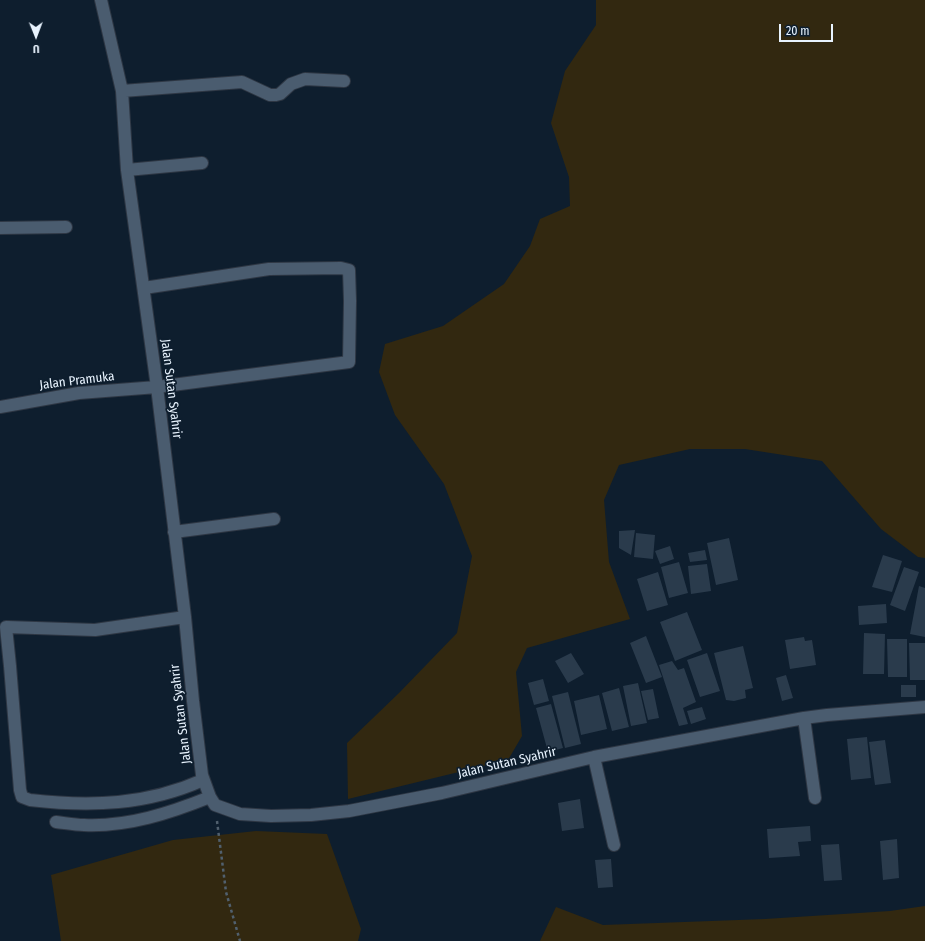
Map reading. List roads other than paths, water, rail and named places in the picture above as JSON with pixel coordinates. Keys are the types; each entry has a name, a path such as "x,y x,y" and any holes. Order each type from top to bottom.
{"street":[{"name":"Jalan Sutan Syahrir","path":"101,0 122,91 127,170 157,387 185,617 193,701 203,777 212,801 240,814 271,816 311,815 349,811 442,793 594,757 804,718 925,708"},
{"path":"122,91 242,82 270,95 276,95 280,94 291,84 305,79 344,81"},
{"path":"127,170 202,163"},
{"path":"0,228 66,227"},
{"name":"Jalan Pramuka","path":"0,407 79,393 157,387 343,364 349,362 349,270 269,269 144,288"},
{"path":"174,532 274,519"},
{"path":"185,617 95,630 6,627 20,790 22,797 30,800 111,803 129,802 188,787 203,777"},
{"path":"804,718 815,798"},
{"path":"594,757 614,845"},
{"path":"56,822 83,825 125,823 146,819 212,801"}]}
